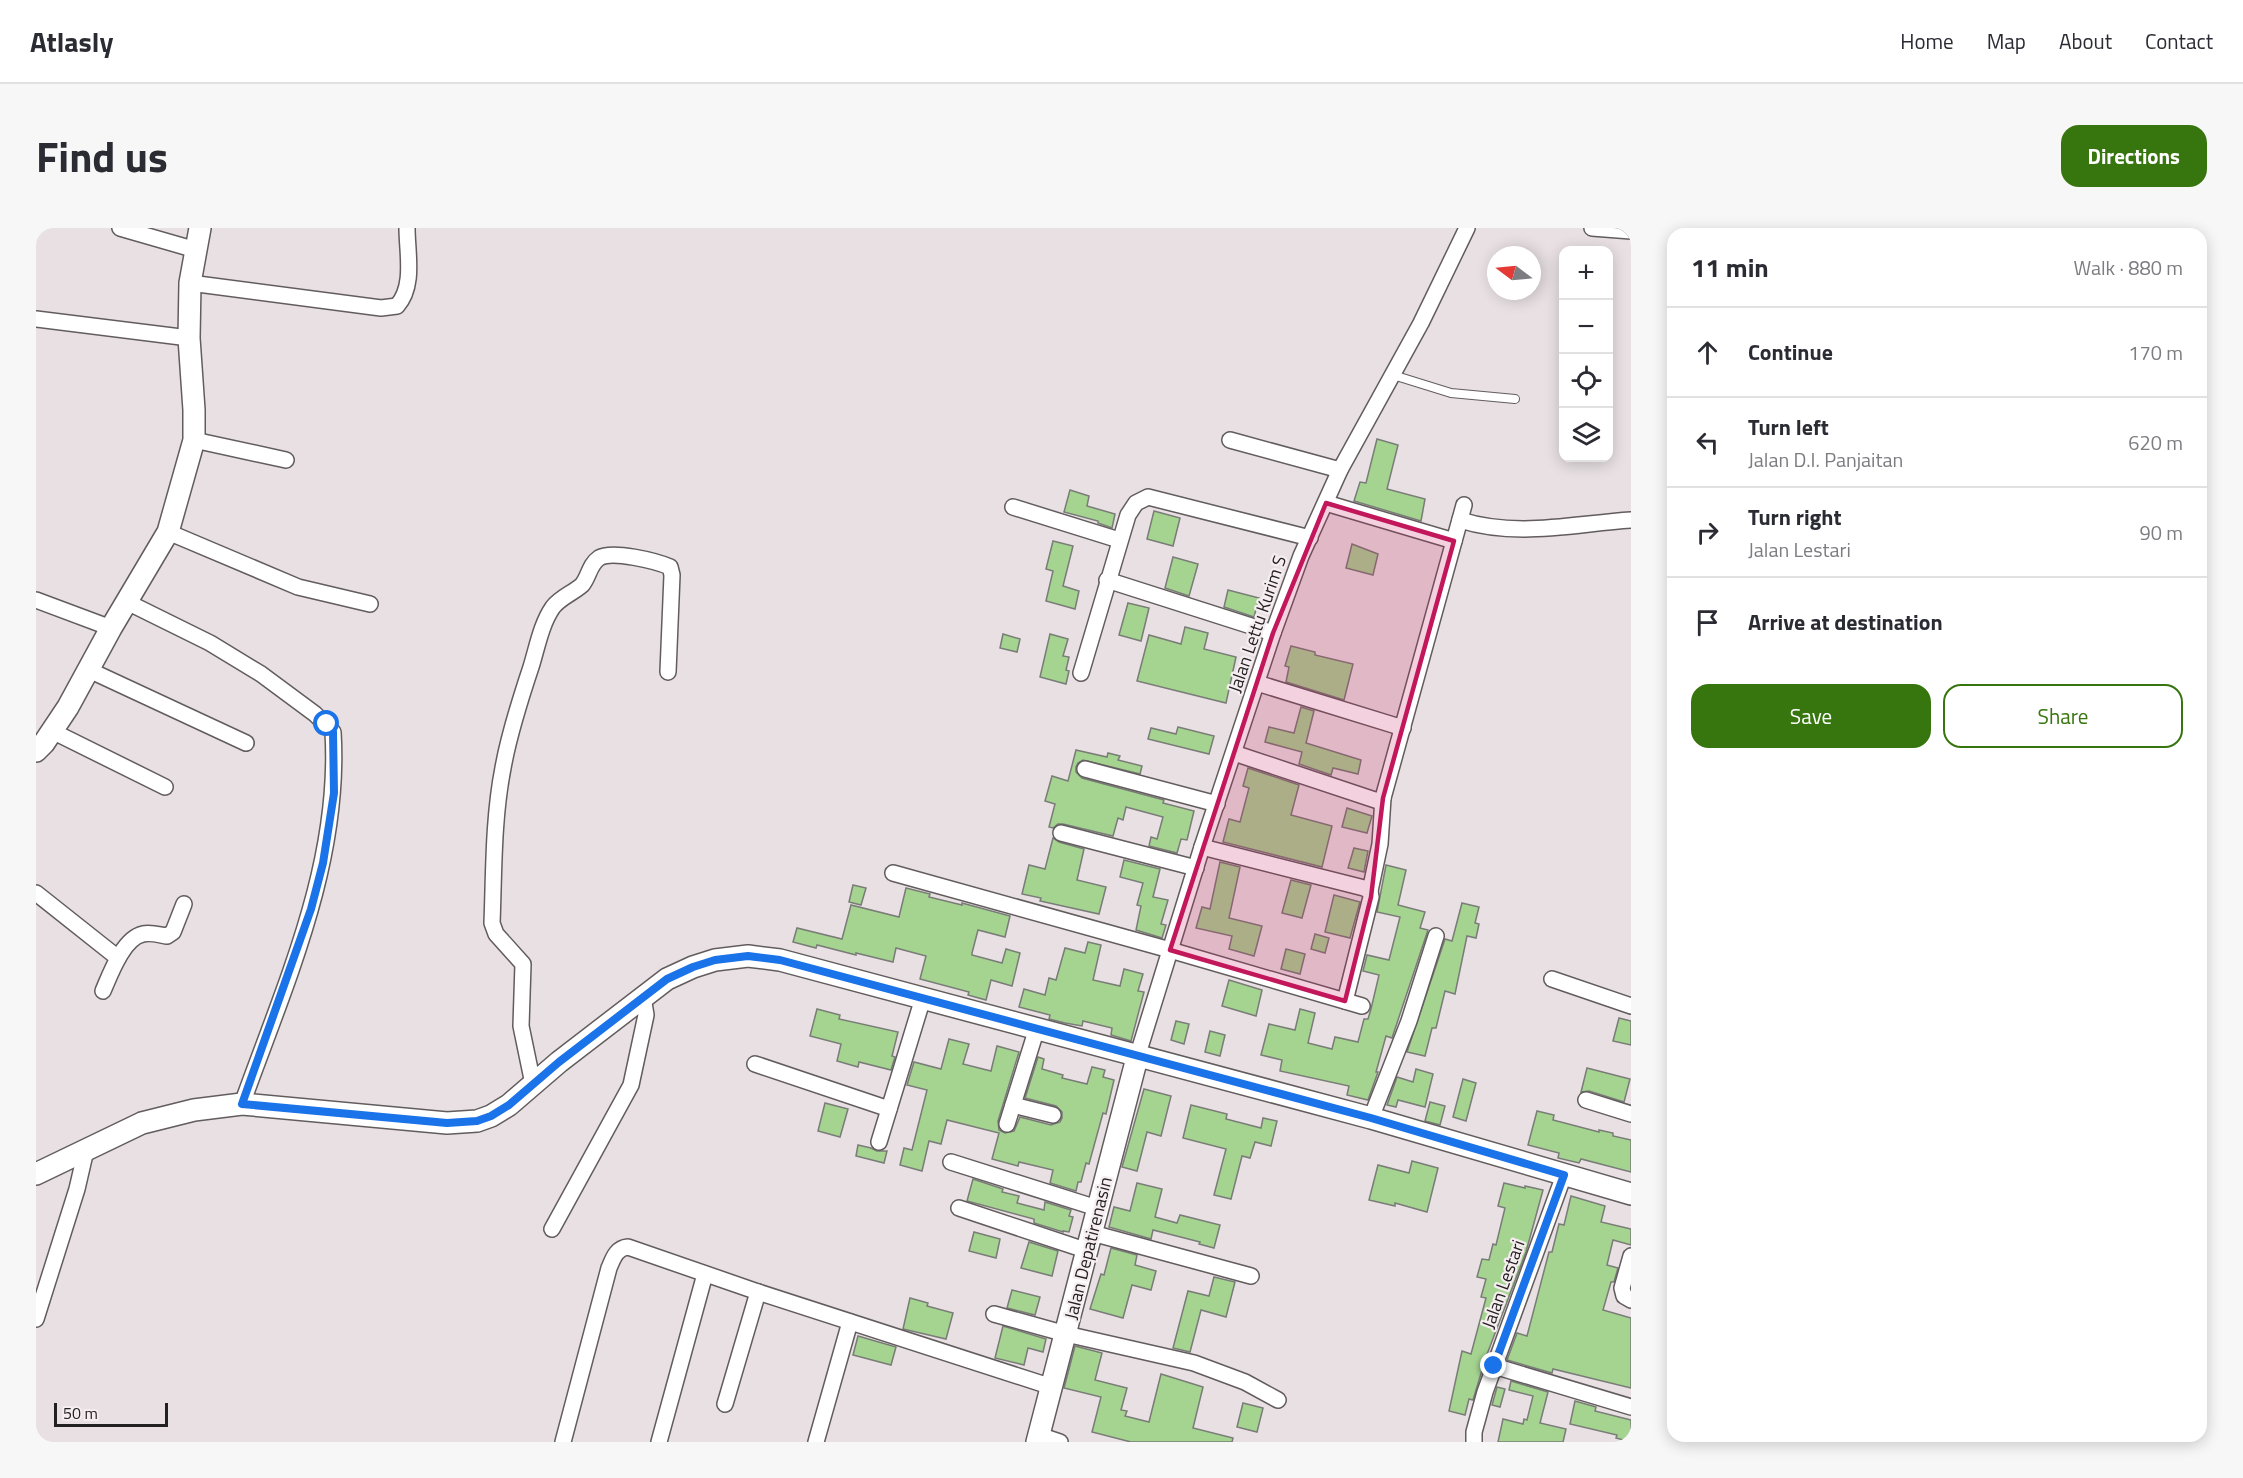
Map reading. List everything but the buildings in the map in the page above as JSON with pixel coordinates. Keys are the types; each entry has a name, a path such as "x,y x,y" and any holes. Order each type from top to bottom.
{"main road":[{"path":"36,751 52,731 89,670 168,532 194,440 189,338 190,282 200,228"},
{"path":"36,1174 142,1123 194,1110 242,1104 447,1123 477,1121 509,1105 667,979 715,960 748,956 780,960 1138,1054 1371,1118 1631,1194"},
{"name":"Jalan Depatirenasin","path":"1038,1439 1138,1054"}],"street":[{"path":"120,228 196,250"},
{"path":"190,282 381,308 397,306 402,300 408,283 407,228"},
{"name":"Jalan Lettu Kurim S","path":"1138,1054 1202,847 1273,633 1310,538 1340,470 1421,323 1467,228"},
{"path":"1592,228 1631,231"},
{"path":"36,319 189,338"},
{"path":"194,440 286,460"},
{"path":"1230,440 1340,470"},
{"path":"1081,673 1119,540 1128,515 1136,503 1148,497 1310,538"},
{"path":"1326,503 1454,541"},
{"path":"1013,507 1119,540"},
{"path":"1345,1001 1371,897 1370,891 1380,844 1383,798 1462,512 1482,527 1536,530 1631,520"},
{"path":"168,532 298,587 370,604"},
{"path":"533,1084 521,1026 523,964 496,934 492,923 496,814 503,768 519,704 546,619 559,601 584,583 590,567 598,558 617,556 656,561 670,567 672,575 668,672"},
{"path":"1107,580 1273,633"},
{"path":"36,600 111,628"},
{"path":"127,602 210,643 261,674 315,714 333,732 334,793 323,863 311,909 242,1104"},
{"path":"89,670 246,743"},
{"path":"1257,683 1403,728"},
{"path":"52,731 165,787"},
{"path":"1234,753 1378,801 1383,798"},
{"path":"1085,769 1217,804"},
{"path":"1061,833 1196,868"},
{"path":"1202,847 1370,891"},
{"path":"893,873 1362,1006"},
{"path":"36,893 118,958"},
{"path":"103,991 118,958 133,938 144,933 167,936 173,932 184,904"},
{"path":"1371,1118 1409,1021 1436,936"},
{"path":"1552,980 1631,1006"},
{"path":"552,1229 631,1085 645,1015 643,997"},
{"path":"879,1142 923,998"},
{"path":"1007,1124 1037,1028"},
{"path":"756,1064 889,1109"},
{"path":"1586,1100 1631,1113"},
{"path":"1013,1105 1053,1115"},
{"path":"36,1319 77,1189 86,1150"},
{"path":"951,1162 1097,1208"},
{"name":"Jalan Lestari","path":"1474,1442 1474,1432 1494,1366 1564,1175"},
{"path":"959,1208 1090,1242 1251,1276"},
{"path":"563,1442 609,1268 615,1254 622,1248 628,1247 758,1292 1052,1387"},
{"path":"1631,1256 1622,1288 1624,1296 1631,1300"},
{"path":"659,1442 705,1274"},
{"path":"725,1404 758,1292"},
{"path":"994,1314 1066,1334 1194,1363 1245,1382 1278,1400"},
{"path":"816,1442 850,1322"},
{"path":"1494,1366 1631,1407"},
{"path":"1038,1439 1060,1442"}],"lane":[{"path":"1393,375 1451,393 1515,399"}],"highlighted area":[{"path":"1326,503 1454,541 1383,798 1371,897 1345,1001 1170,950 1273,633"}],"route":[{"path":"327,724 333,732 334,793 323,863 311,909 242,1104 447,1123 477,1121 509,1105 559,1062 667,979 715,960 748,956 780,960 1138,1054 1371,1118 1564,1175 1494,1366"}]}
